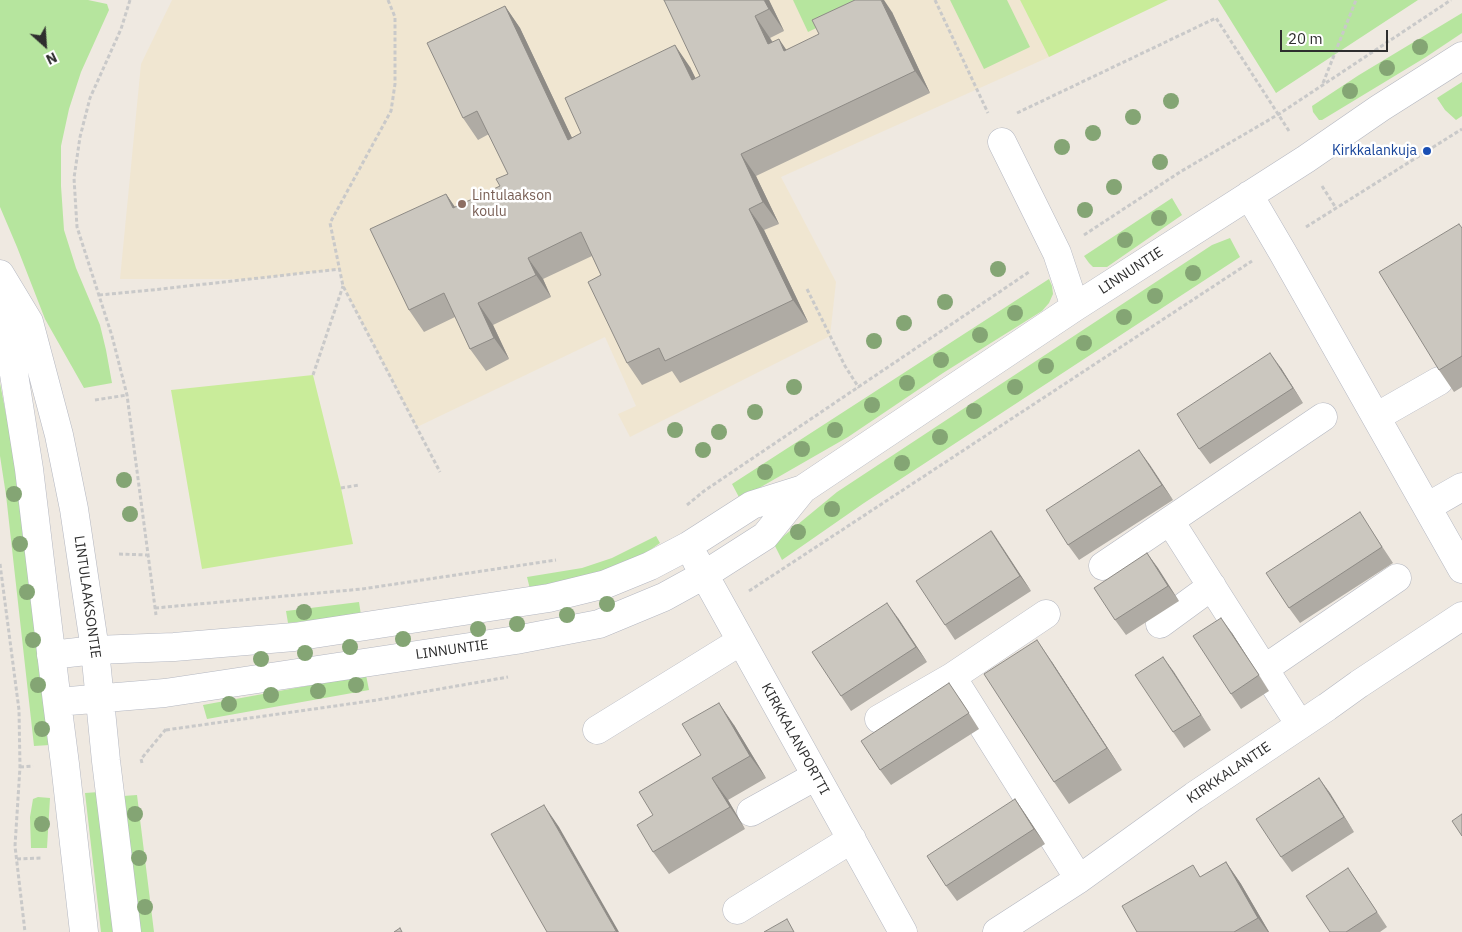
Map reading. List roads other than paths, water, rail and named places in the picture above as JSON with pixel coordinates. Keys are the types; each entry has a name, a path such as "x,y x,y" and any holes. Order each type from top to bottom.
{"street":[{"name":"LINNUNTIE","path":"51,655 96,650 160,648 294,637 549,598 606,584 650,566 688,546 752,505 802,489 1075,308 1306,160 1380,108 1462,56"},
{"path":"998,133 1057,253 1075,308"},
{"path":"1249,195 1462,569"},
{"name":"LINTULAAKSONTIE","path":"0,274 29,322 59,435 74,509 96,650 106,762 127,932"},
{"path":"0,280 4,327 14,374 29,469 84,932"},
{"path":"1376,417 1439,381"},
{"path":"1103,566 1323,417"},
{"path":"1427,507 1462,487"},
{"name":"LINNUNTIE","path":"56,702 165,693 516,640 599,624 664,597 704,575 765,536 802,489"},
{"path":"1170,521 1300,725"},
{"name":"KIRKKALANPORTTI","path":"688,546 903,932"},
{"path":"1264,669 1397,578"},
{"path":"1160,624 1212,586"},
{"path":"879,718 952,677 1046,614"},
{"name":"KIRKKALANTIE","path":"998,932 1079,879 1194,796 1462,616"},
{"path":"597,730 741,641"},
{"path":"952,677 1079,879"},
{"path":"751,812 816,776"},
{"path":"737,910 852,839"}],"place":[{"name":"Kirkkalankuja","path":"1427,151"},
{"name":"Lintulaakson koulu","path":"462,204"}]}
